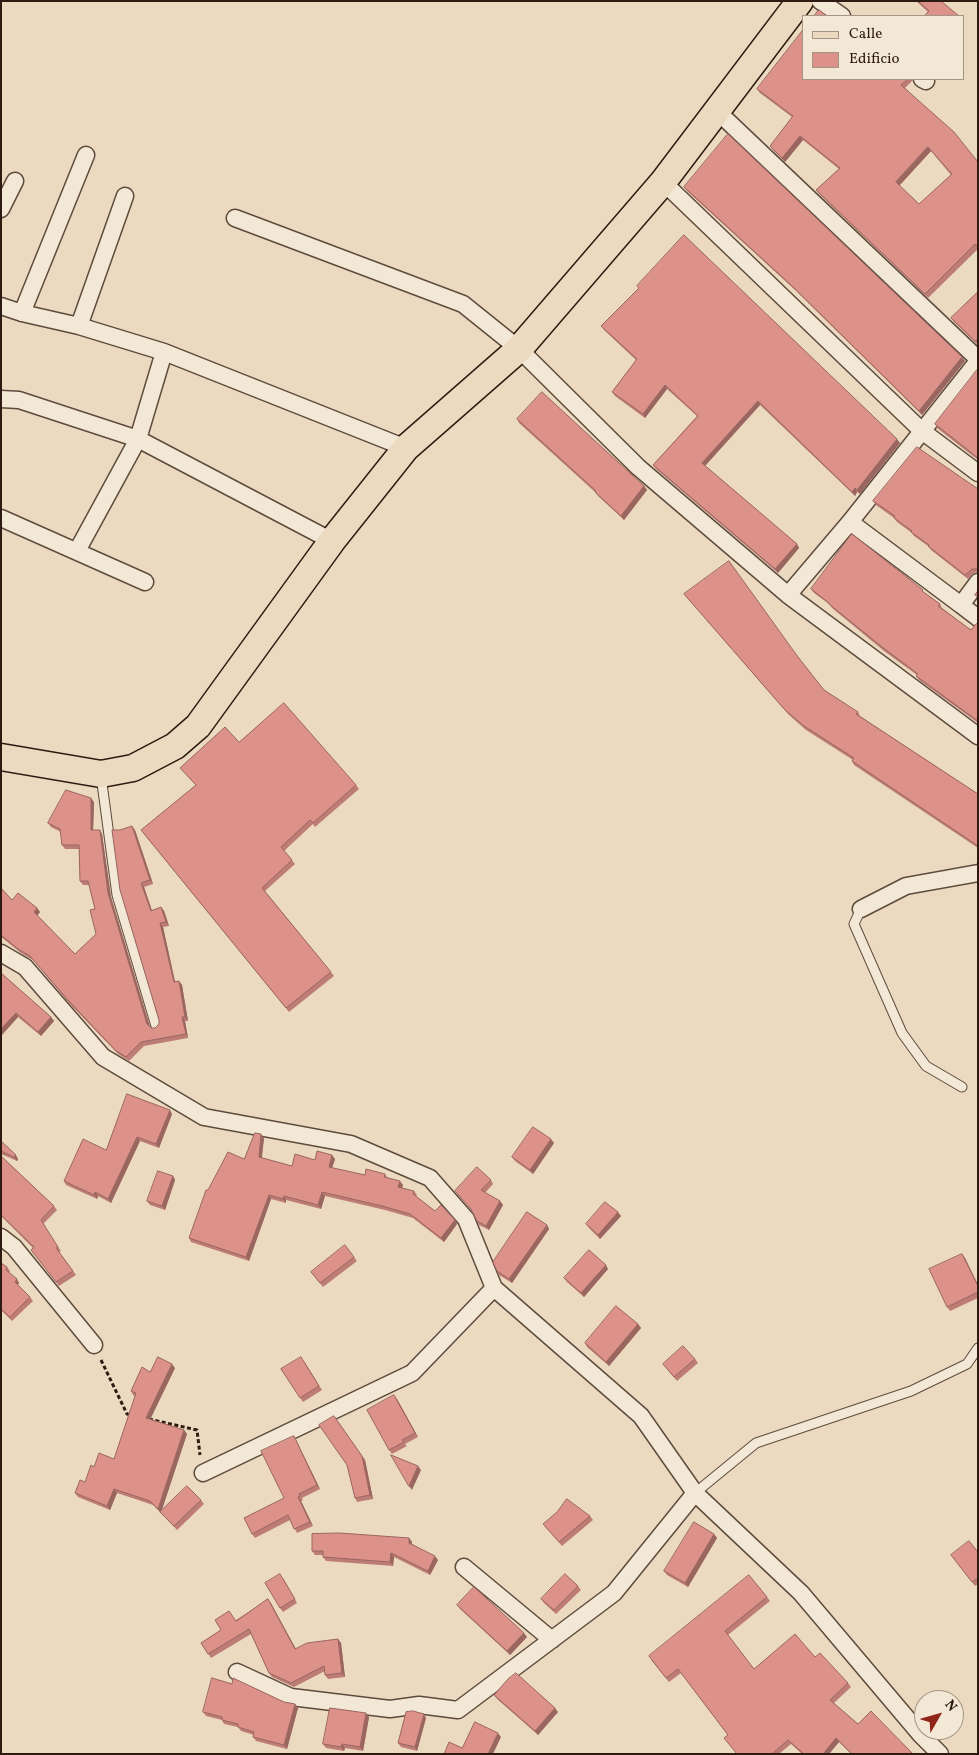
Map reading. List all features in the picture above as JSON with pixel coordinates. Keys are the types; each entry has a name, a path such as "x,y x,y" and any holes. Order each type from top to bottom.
{"main road":[{"path":"1,757 101,774 133,768 175,746 198,726 332,541 406,448 519,349 663,182 800,1"}],"street":[{"path":"820,1 841,15"},
{"path":"717,111 978,360 850,522 788,594"},
{"path":"22,313 86,155"},
{"path":"1,209 15,181"},
{"path":"663,182 922,431 978,473"},
{"path":"79,326 125,196"},
{"path":"235,218 463,304 519,349 638,467 788,594 978,736"},
{"path":"1,306 22,313 79,326 164,352 406,448"},
{"path":"77,551 138,439 164,352"},
{"path":"1,399 19,400 138,439 332,541"},
{"path":"1,518 145,582"},
{"path":"850,522 978,618"},
{"path":"961,605 978,582"},
{"path":"860,909 906,886 978,873"},
{"path":"1,953 25,967 103,1057 204,1117 351,1144 430,1178 466,1219 494,1288 641,1416 695,1493 801,1593 921,1735 940,1754"},
{"path":"1,1237 14,1247 94,1345"},
{"path":"203,1473 412,1373 494,1288"},
{"path":"237,1672 291,1697 390,1709 419,1705 458,1710 614,1593 695,1493"},
{"path":"464,1567 552,1640"}],"lane":[{"path":"101,774 117,894 156,1026"},
{"path":"860,909 854,924 902,1033 926,1066 962,1087"},
{"path":"695,1493 756,1443 911,1391 967,1364 978,1348"}],"path":[{"path":"94,1345 127,1414 136,1416"},
{"path":"144,1418 197,1430 203,1473"}],"building":[{"path":"918,1 941,1 958,15 925,15 929,11"},
{"path":"819,10 826,15 815,15"},
{"path":"802,31 802,80 907,80 901,85 954,132 978,162 978,247 975,244 925,294 816,190 840,168 800,136 782,158 770,146 793,116 757,89","holes":["928,147 952,174 919,204 896,182"]},
{"path":"728,134 962,357 919,411 792,286 684,187"},
{"path":"684,235 897,439 857,490 855,488 852,492 758,401 702,463 797,544 775,569 653,465 698,416 665,385 643,414 612,392 637,359 601,326 639,288 637,286"},
{"path":"978,292 978,339 975,341 951,318"},
{"path":"978,371 978,458 935,424"},
{"path":"542,392 644,486 621,516 517,419"},
{"path":"917,447 978,489 978,569 972,569 965,575 894,518 895,516 873,501"},
{"path":"852,534 940,604 938,606 971,630 978,623 978,721 916,676 918,674 811,589"},
{"path":"729,561 824,690 858,712 856,714 978,794 978,846 852,761 854,758 804,726 785,710 684,594"},
{"path":"284,703 356,785 313,823 310,820 281,847 292,860 262,888 331,972 286,1008 141,830 196,785 180,768 225,727 239,742"},
{"path":"66,790 91,798 91,830 100,830 108,893 147,1024 151,1028 155,1028 159,1024 159,1020 120,890 112,830 120,830 132,826 150,880 141,883 151,911 161,907 166,922 160,923 174,982 179,981 185,1017 182,1017 186,1034 141,1042 126,1057 115,1050 30,956 1,935 1,888 12,900 18,893 37,908 34,912 75,954 96,934 90,910 95,909 88,881 80,881 79,845 62,845 60,829 48,823"},
{"path":"1,973 51,1017 38,1032 16,1013 1,1029"},
{"path":"127,1094 170,1110 156,1144 137,1137 108,1199 95,1192 94,1195 64,1181 83,1139 106,1150"},
{"path":"533,1127 551,1139 530,1170 512,1157"},
{"path":"255,1133 261,1134 259,1157 292,1166 295,1154 315,1160 317,1151 332,1155 329,1167 365,1175 366,1169 385,1174 384,1177 400,1181 398,1187 414,1191 413,1194 435,1211 441,1205 455,1220 441,1238 410,1214 382,1206 322,1192 318,1205 284,1196 283,1199 269,1195 246,1257 189,1238 206,1190 208,1190 228,1152 244,1159"},
{"path":"1,1141 16,1155 14,1157 1,1151"},
{"path":"1,1156 54,1206 41,1220 58,1247 56,1248 73,1271 56,1282 31,1250 34,1247 1,1215"},
{"path":"477,1167 491,1180 481,1190 500,1201 486,1226 477,1221 471,1209 455,1191"},
{"path":"158,1171 173,1176 162,1206 147,1201"},
{"path":"605,1202 618,1212 598,1235 586,1224"},
{"path":"527,1212 547,1225 509,1279 497,1271 493,1262"},
{"path":"345,1245 354,1257 320,1283 311,1272"},
{"path":"589,1250 606,1265 581,1293 564,1278"},
{"path":"962,1254 978,1286 978,1292 947,1307 929,1269"},
{"path":"1,1263 7,1267 6,1270 17,1279 15,1282 30,1297 10,1317 1,1309"},
{"path":"616,1306 638,1324 606,1362 585,1343"},
{"path":"683,1346 695,1359 674,1377 663,1364"},
{"path":"158,1357 172,1364 146,1418 184,1430 158,1509 150,1501 114,1489 107,1506 75,1493 80,1480 85,1482 91,1465 94,1467 99,1453 114,1459 136,1393 131,1391 142,1367 150,1372"},
{"path":"301,1357 319,1386 300,1398 281,1369"},
{"path":"394,1395 415,1433 402,1440 404,1442 389,1450 367,1410"},
{"path":"334,1416 362,1456 370,1495 355,1498 347,1465 319,1425"},
{"path":"294,1436 317,1485 299,1494 300,1496 298,1497 310,1522 294,1529 288,1515 252,1534 244,1518 284,1498 261,1451"},
{"path":"391,1455 418,1466 409,1486"},
{"path":"187,1486 201,1500 174,1526 160,1512"},
{"path":"567,1499 590,1516 559,1542 543,1524 557,1512"},
{"path":"694,1522 714,1534 685,1583 664,1571"},
{"path":"340,1533 409,1538 409,1543 435,1556 428,1571 391,1553 390,1562 323,1557 323,1551 312,1551 312,1534"},
{"path":"969,1541 978,1552 978,1578 972,1582 951,1555"},
{"path":"280,1574 295,1599 280,1608 265,1583"},
{"path":"565,1574 578,1586 554,1610 541,1599"},
{"path":"749,1575 767,1597 725,1631 754,1669 795,1634 815,1657 820,1653 848,1683 830,1700 858,1724 871,1711 913,1754 852,1754 836,1738 823,1754 804,1754 788,1740 772,1754 737,1754 724,1738 728,1735 678,1669 666,1678 649,1656"},
{"path":"474,1587 524,1633 507,1651 457,1605"},
{"path":"268,1599 295,1649 307,1643 338,1639 342,1673 325,1675 324,1666 291,1683 269,1673 249,1629 208,1654 201,1643 221,1630 215,1620 229,1611 236,1621"},
{"path":"516,1673 555,1708 535,1731 494,1695"},
{"path":"212,1678 232,1684 233,1678 284,1702 295,1704 284,1745 253,1737 254,1732 238,1727 238,1724 203,1712"},
{"path":"330,1708 366,1713 360,1747 342,1744 341,1747 323,1744"},
{"path":"413,1711 424,1714 415,1747 398,1743 406,1712"},
{"path":"475,1722 498,1733 488,1754 444,1754 449,1742 462,1748"}]}
